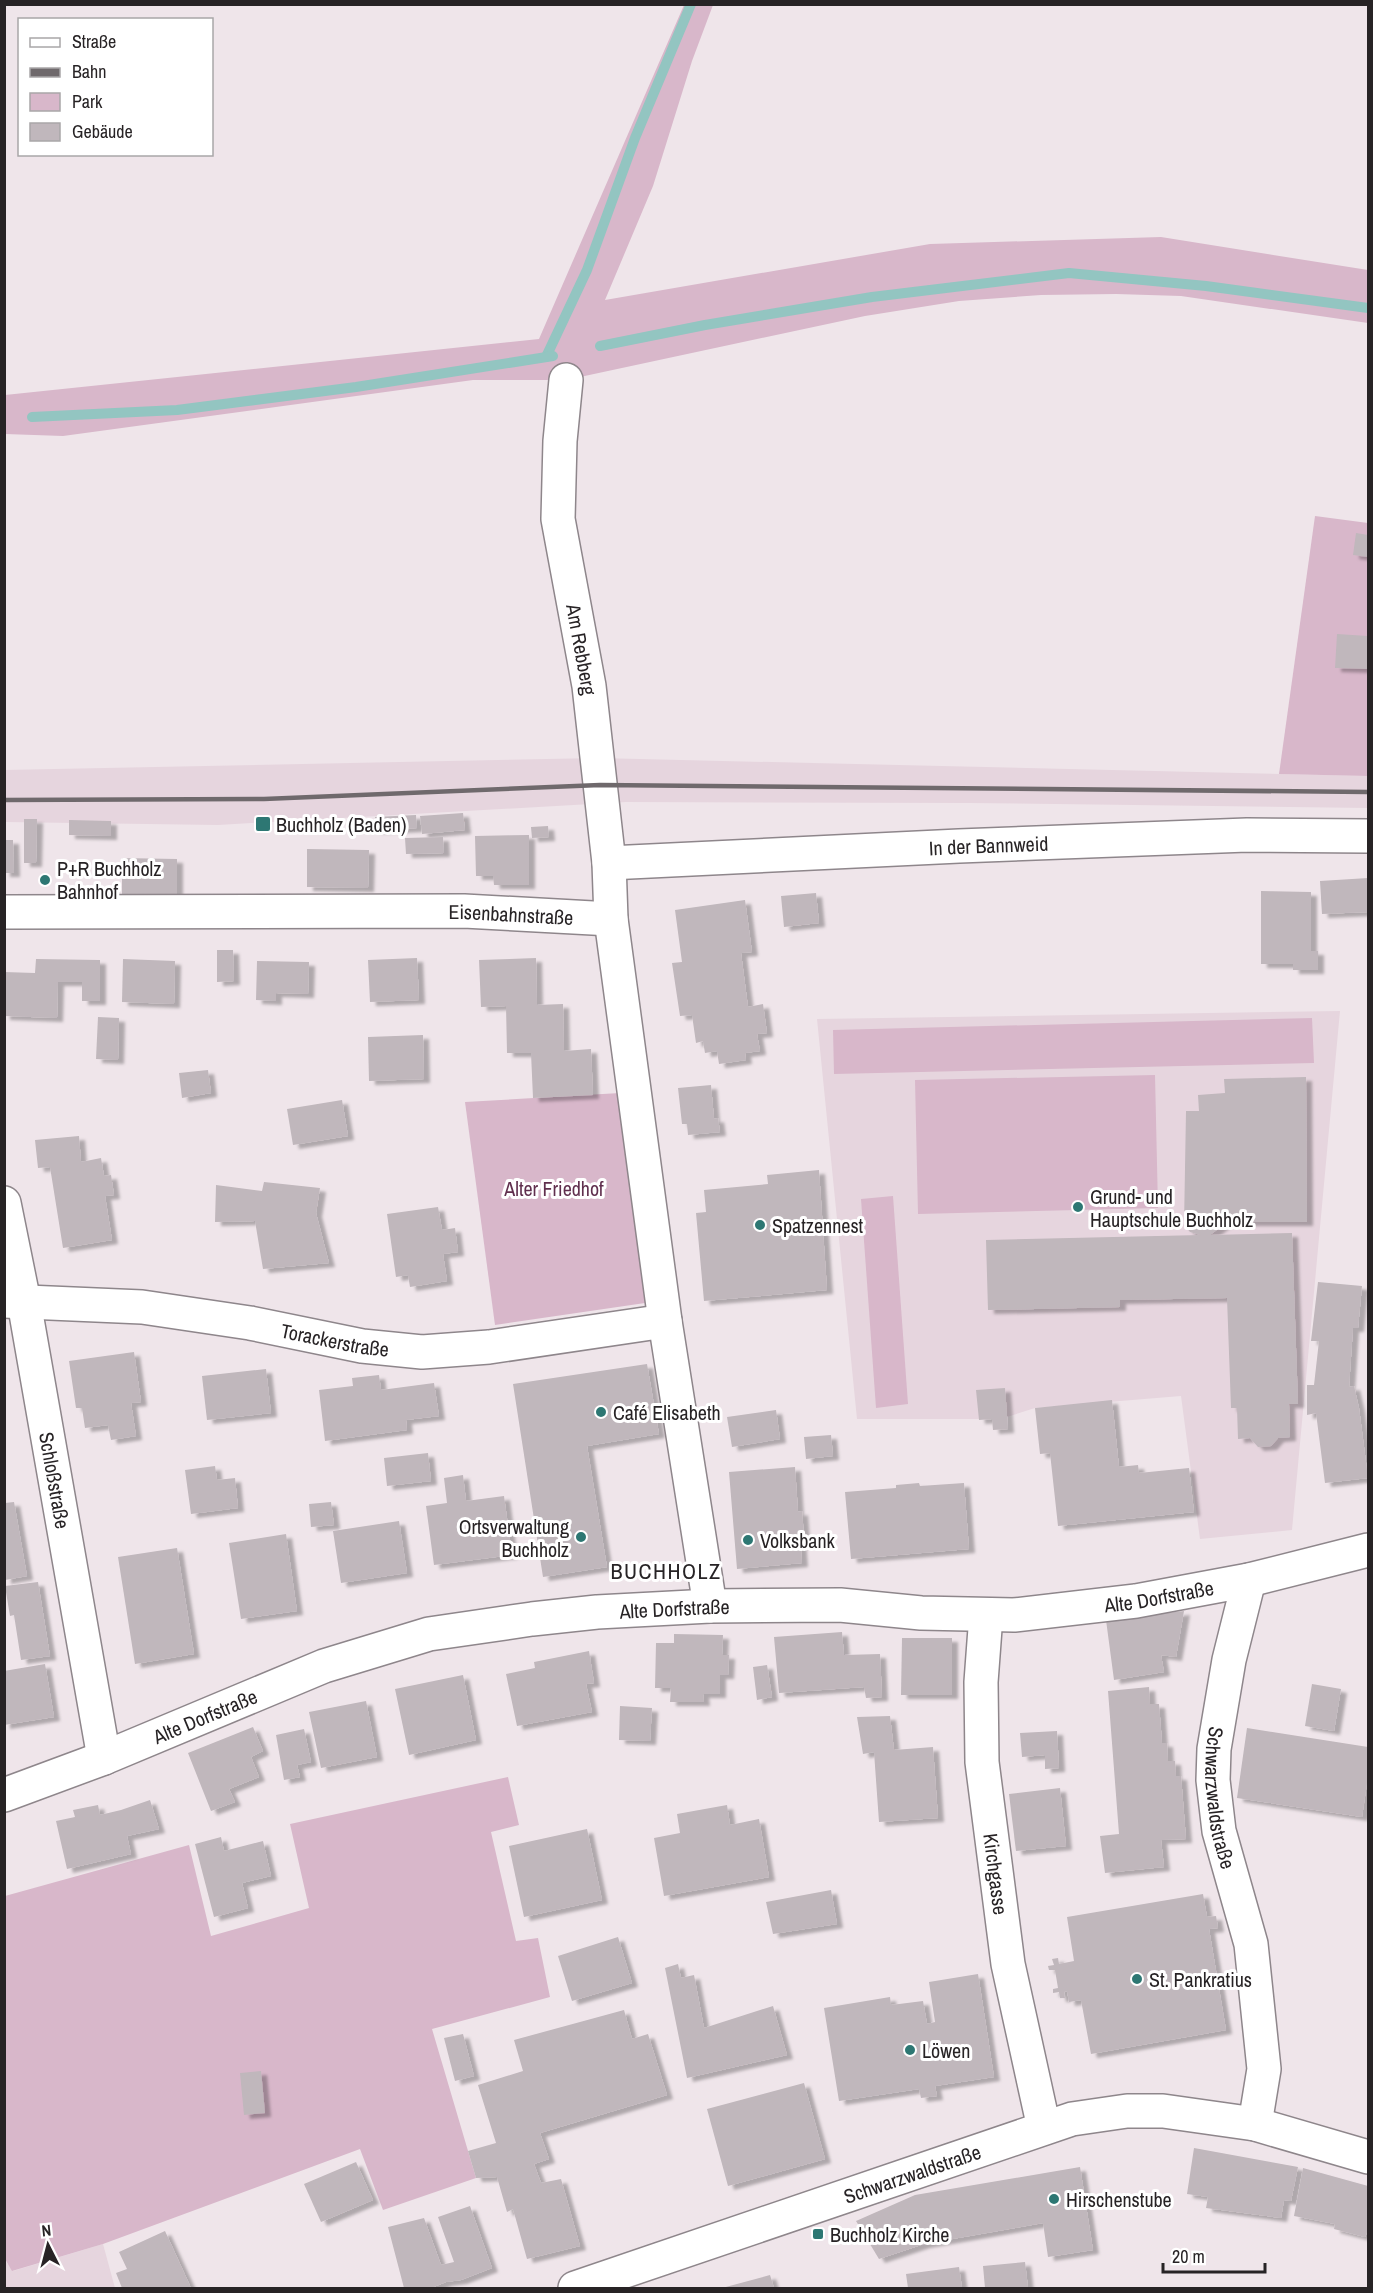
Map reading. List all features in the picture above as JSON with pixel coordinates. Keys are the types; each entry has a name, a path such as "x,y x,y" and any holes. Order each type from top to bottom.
{"street":[{"name":"Am Rebberg","path":"566,380 560,441 558,519 590,686 609,863 611,920"},
{"name":"In der Bannweid","path":"609,863 1247,835 1368,836"},
{"name":"Eisenbahnstraße","path":"4,912 464,911 611,920"},
{"path":"611,920 665,1321 710,1606"},
{"name":"Schloßstraße","path":"4,1203 14,1302 104,1758"},
{"name":"Torackerstraße","path":"14,1302 142,1307 250,1323 362,1346 422,1352 489,1347 665,1321"},
{"name":"Alte Dorfstraße","path":"4,1795 104,1758 324,1666 429,1634 597,1612 710,1606 840,1605 921,1613 1014,1615 1136,1601 1249,1580 1368,1550"},
{"name":"Schwarzwaldstraße","path":"1249,1580 1229,1660 1214,1749 1213,1780 1219,1831 1251,1944 1264,2069 1255,2124"},
{"name":"Kirchgasse","path":"986,1615 981,1682 982,1762 1008,1964 1044,2128"},
{"name":"Schwarzwaldstraße","path":"575,2289 1072,2119 1126,2111 1163,2111 1255,2124 1368,2157"}],"shaded area":[{"path":"598,758 1368,776 1368,808 626,802 218,825 5,822 4,770"},
{"name":"Grund- und Hauptschule Buchholz","path":"1340,1011 1292,1530 1200,1539 1181,1396 1035,1408 992,1419 857,1419 817,1019"},
{"path":"103,2244 115,2288 5,2288 4,2259 13,2271"}],"green space":[{"path":"684,5 713,5 692,61 653,186 605,300 930,244 1161,237 1368,270 1368,323 1181,296 1041,295 959,301 865,316 566,380 473,380 63,436 5,434 5,395 539,339"},
{"path":"1315,516 1368,523 1368,776 1279,774"},
{"path":"1312,1018 1314,1063 834,1074 833,1030"},
{"path":"1155,1075 1158,1208 918,1214 915,1080"},
{"name":"Alter Friedhof","path":"620,1093 645,1303 495,1325 465,1102"},
{"path":"893,1196 908,1404 876,1408 861,1199"},
{"path":"508,1777 519,1825 491,1832 516,1941 538,1938 550,1997 432,2029 476,2178 383,2210 360,2149 103,2244 12,2271 5,2259 5,1896 189,1845 211,1936 309,1908 290,1824"}],"building":[{"path":"1356,533 1368,535 1368,557 1353,555"},
{"path":"1337,634 1368,636 1368,669 1335,668"},
{"path":"463,813 465,830 422,834 420,816"},
{"path":"416,815 417,828 376,830 375,817"},
{"path":"24,819 37,819 36,863 24,863"},
{"path":"69,820 111,821 111,836 69,835"},
{"path":"548,826 549,837 532,838 531,827"},
{"path":"529,835 529,885 494,885 493,876 476,876 475,836"},
{"path":"443,837 444,853 406,854 405,838"},
{"path":"4,840 13,840 14,873 4,873"},
{"path":"307,849 369,850 368,888 307,887"},
{"path":"122,858 177,859 177,900 122,899"},
{"path":"1368,878 1368,912 1322,914 1320,881"},
{"path":"1261,891 1311,892 1311,951 1318,951 1318,970 1293,970 1293,964 1261,964"},
{"path":"816,893 819,923 784,927 781,896"},
{"path":"745,900 752,952 741,953 748,1007 763,1004 767,1033 757,1034 760,1051 745,1053 746,1060 719,1064 717,1051 705,1053 703,1041 696,1043 692,1015 680,1016 672,963 682,962 675,910"},
{"path":"217,950 233,950 234,981 217,982"},
{"path":"417,958 419,1000 370,1002 368,960"},
{"path":"536,958 537,1005 563,1004 564,1051 591,1049 593,1095 533,1098 531,1053 507,1053 506,1006 481,1007 479,960"},
{"path":"36,959 100,960 100,1001 82,1001 82,982 58,982 57,1018 4,1016 4,972 35,973"},
{"path":"123,959 175,961 174,1004 122,1002"},
{"path":"257,961 309,962 308,994 276,993 276,1001 256,1000"},
{"path":"98,1017 119,1018 118,1060 96,1059"},
{"path":"423,1035 424,1079 369,1081 368,1037"},
{"path":"208,1070 211,1093 182,1098 179,1073"},
{"path":"1306,1077 1307,1222 1227,1222 1210,1235 1292,1233 1298,1404 1289,1404 1290,1437 1278,1438 1271,1446 1258,1447 1250,1438 1238,1439 1237,1408 1231,1408 1227,1298 1120,1300 1120,1307 988,1310 986,1240 1201,1235 1190,1232 1184,1225 1186,1111 1199,1111 1198,1095 1225,1093 1224,1079"},
{"path":"711,1085 714,1119 718,1118 720,1132 688,1135 687,1124 682,1124 678,1088"},
{"path":"342,1100 348,1136 293,1145 287,1109"},
{"path":"79,1136 81,1162 101,1158 104,1176 111,1175 114,1195 105,1196 112,1240 63,1248 50,1167 38,1168 35,1140"},
{"name":"Spatzennest","path":"819,1170 827,1290 704,1301 696,1213 706,1212 704,1190 768,1184 767,1175"},
{"path":"264,1182 320,1188 316,1213 329,1263 263,1269 255,1221 215,1222 216,1185 262,1191"},
{"path":"438,1207 442,1230 455,1228 458,1252 443,1254 447,1281 410,1287 408,1275 396,1277 387,1214"},
{"path":"1318,1282 1362,1286 1358,1328 1353,1328 1349,1387 1354,1386 1359,1408 1368,1478 1325,1483 1316,1413 1307,1415 1307,1385 1314,1385 1319,1341 1311,1341"},
{"path":"134,1352 141,1402 131,1403 136,1436 111,1440 108,1425 85,1428 82,1408 76,1408 69,1361"},
{"path":"647,1364 659,1434 587,1446 607,1567 543,1577 513,1384"},
{"path":"266,1369 271,1413 207,1420 202,1376"},
{"path":"379,1375 381,1390 434,1383 439,1416 406,1420 407,1430 325,1441 319,1390 353,1386 352,1378"},
{"path":"1005,1388 1008,1429 993,1430 992,1419 979,1420 976,1390"},
{"path":"1112,1400 1119,1467 1138,1465 1139,1473 1189,1468 1194,1512 1058,1526 1050,1453 1040,1454 1035,1408"},
{"path":"776,1410 780,1439 732,1447 727,1417"},
{"path":"831,1435 833,1456 806,1459 804,1437"},
{"path":"428,1453 431,1481 387,1486 384,1458"},
{"path":"215,1466 217,1480 235,1478 238,1508 191,1514 185,1470"},
{"path":"795,1467 798,1512 802,1511 804,1536 800,1536 802,1563 737,1569 729,1472"},
{"path":"463,1475 466,1501 504,1496 512,1555 434,1565 426,1506 447,1503 444,1478"},
{"path":"919,1483 920,1486 964,1483 969,1549 851,1559 845,1492 896,1488 896,1485"},
{"path":"14,1502 27,1576 5,1580 5,1503"},
{"path":"331,1502 334,1525 311,1527 309,1504"},
{"path":"399,1521 407,1573 341,1583 333,1531"},
{"path":"286,1534 297,1611 241,1619 229,1543"},
{"path":"177,1548 194,1654 135,1664 118,1557"},
{"path":"38,1582 50,1656 21,1660 14,1615 10,1616 5,1586"},
{"path":"1184,1611 1176,1657 1161,1655 1164,1672 1114,1680 1106,1620"},
{"path":"842,1632 844,1655 880,1654 882,1697 866,1698 864,1687 779,1693 774,1637"},
{"path":"674,1634 723,1635 722,1655 729,1655 728,1675 720,1675 720,1694 703,1694 704,1702 670,1702 671,1688 655,1688 656,1643 674,1643"},
{"path":"902,1638 952,1638 952,1695 901,1695"},
{"path":"589,1651 594,1683 586,1684 592,1712 517,1726 506,1674 535,1668 534,1662"},
{"path":"45,1664 54,1717 4,1725 4,1671"},
{"path":"767,1665 772,1697 757,1700 753,1667"},
{"path":"463,1675 476,1740 409,1755 395,1689"},
{"path":"1312,1684 1341,1689 1334,1731 1305,1726"},
{"path":"1149,1687 1150,1704 1159,1704 1162,1743 1167,1743 1168,1761 1175,1761 1176,1776 1181,1776 1186,1839 1161,1840 1164,1867 1105,1873 1100,1836 1119,1834 1108,1691"},
{"path":"366,1701 377,1757 321,1768 309,1712"},
{"path":"620,1706 652,1708 650,1741 619,1740"},
{"path":"890,1716 894,1750 933,1747 938,1818 879,1822 874,1752 863,1754 857,1717"},
{"path":"253,1727 263,1751 251,1757 259,1777 229,1789 235,1802 211,1811 188,1753"},
{"path":"1247,1728 1368,1747 1368,1776 1362,1817 1237,1798"},
{"path":"304,1729 311,1762 297,1765 300,1777 284,1780 276,1735"},
{"path":"1057,1731 1059,1768 1045,1769 1045,1755 1022,1757 1020,1733"},
{"path":"1060,1788 1066,1846 1016,1851 1009,1794"},
{"path":"150,1800 159,1829 127,1836 131,1854 67,1869 56,1821 75,1817 73,1810 98,1805 100,1815"},
{"path":"727,1805 730,1825 759,1819 769,1877 664,1896 654,1838 680,1833 677,1814"},
{"path":"587,1829 602,1900 524,1917 509,1846"},
{"path":"221,1837 224,1851 263,1841 271,1876 242,1883 248,1908 214,1917 195,1844"},
{"path":"831,1890 837,1924 773,1934 766,1902"},
{"name":"St. Pankratius","path":"1203,1894 1207,1917 1216,1916 1218,1928 1209,1929 1226,2030 1091,2054 1081,2000 1069,2002 1067,1991 1064,1992 1065,1998 1060,1998 1059,1992 1053,1993 1053,1989 1058,1988 1055,1970 1049,1970 1048,1966 1054,1965 1052,1959 1058,1958 1059,1964 1074,1961 1067,1917"},
{"path":"618,1937 632,1983 572,2001 558,1956"},
{"path":"678,1964 681,1978 694,1975 704,2028 773,2006 787,2055 687,2078 665,1968"},
{"name":"Löwen","path":"978,1974 994,2077 935,2086 937,2096 921,2098 919,2089 839,2101 824,2008 890,1997 891,2005 923,2001 927,2024 935,2022 929,1982"},
{"path":"624,2010 632,2039 648,2034 667,2095 540,2133 549,2159 534,2164 541,2183 561,2179 580,2246 527,2259 513,2209 507,2212 497,2177 476,2178 468,2151 496,2143 478,2085 523,2071 514,2040"},
{"path":"463,2034 474,2076 455,2081 444,2038"},
{"path":"261,2071 265,2113 244,2115 240,2073"},
{"path":"804,2083 825,2159 728,2186 707,2109"},
{"path":"1194,2148 1298,2167 1291,2201 1284,2200 1281,2218 1206,2208 1208,2197 1187,2194"},
{"path":"356,2162 373,2200 321,2222 304,2184"},
{"path":"1080,2167 1093,2250 1048,2257 1043,2223 924,2244 879,2259 856,2221 915,2195"},
{"path":"1303,2168 1368,2186 1368,2230 1365,2237 1334,2229 1335,2224 1294,2216"},
{"path":"470,2206 492,2268 431,2288 404,2288 388,2227 424,2218 441,2265 454,2262 438,2217"},
{"path":"165,2231 191,2288 122,2288 116,2273 127,2269 119,2252"},
{"path":"1025,2262 1028,2288 985,2288 983,2266"},
{"path":"959,2267 962,2288 908,2288 906,2274"},
{"path":"770,2275 774,2288 722,2288"}],"waterway":[{"path":"546,357 587,270 635,138 691,4"},
{"path":"600,346 705,325 872,297 1069,273 1206,286 1368,308"},
{"path":"32,417 177,410 356,387 553,356"}],"railway":[{"path":"4,800 264,799 600,785 1368,792"}],"place":[{"name":"Buchholz (Baden)","path":"263,824"},
{"name":"P+R Buchholz Bahnhof","path":"45,880"},
{"name":"Grund- und Hauptschule Buchholz","path":"1078,1207"},
{"name":"Spatzennest","path":"760,1225"},
{"name":"Café Elisabeth","path":"601,1412"},
{"name":"Ortsverwaltung Buchholz","path":"581,1537"},
{"name":"Volksbank","path":"748,1540"},
{"name":"St. Pankratius","path":"1137,1979"},
{"name":"Löwen","path":"910,2050"},
{"name":"Hirschenstube","path":"1054,2199"},
{"name":"Buchholz Kirche","path":"818,2234"}],"district":[{"name":"BUCHHOLZ","path":"666,1571"}]}
